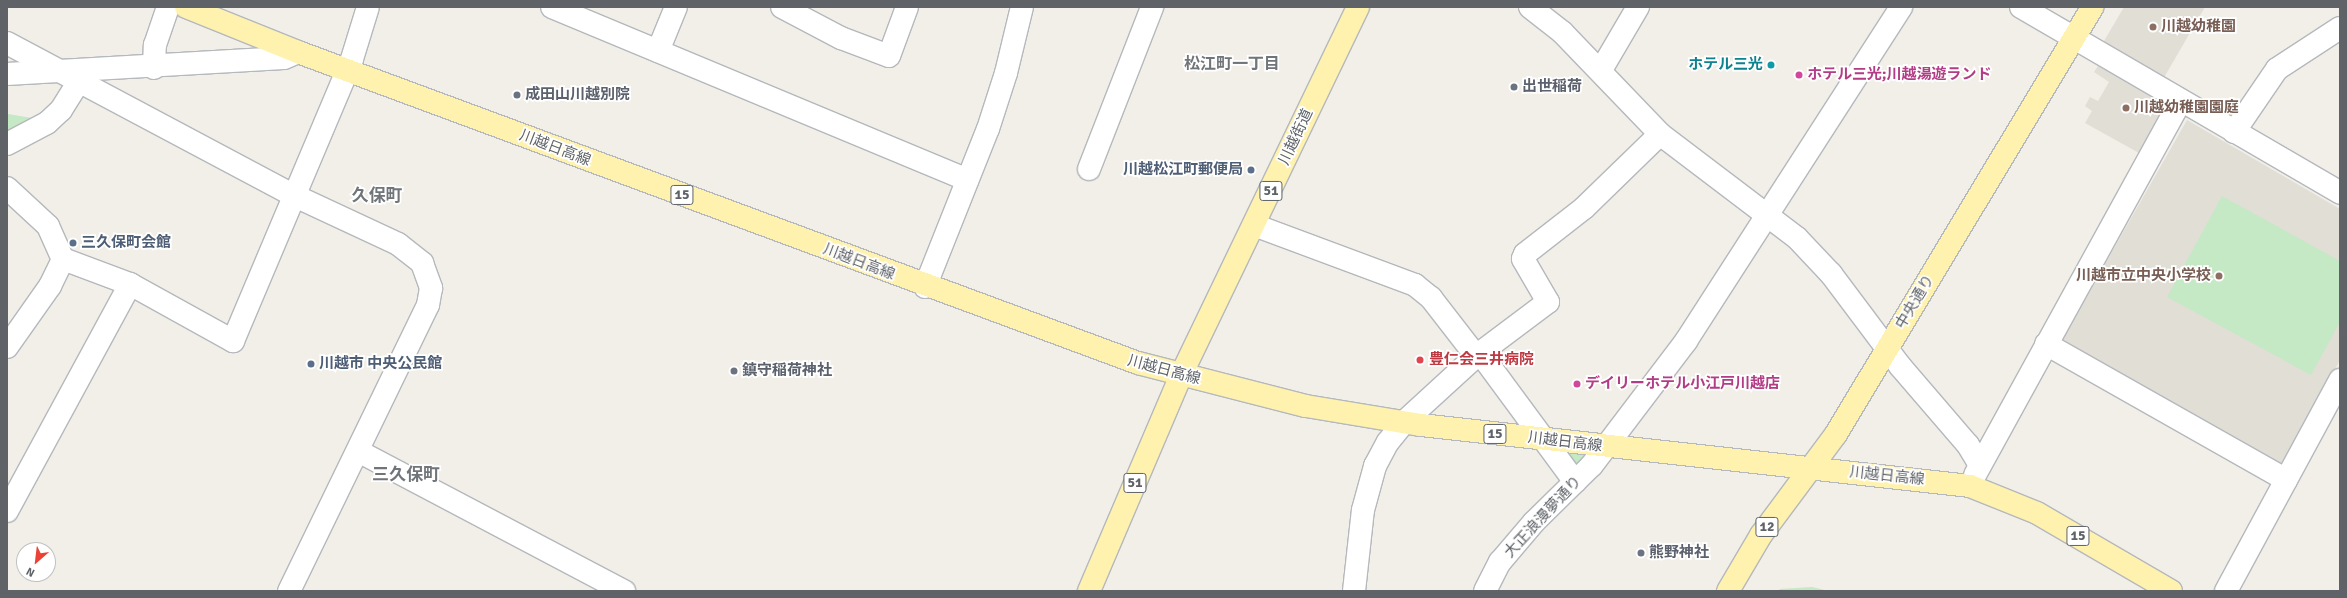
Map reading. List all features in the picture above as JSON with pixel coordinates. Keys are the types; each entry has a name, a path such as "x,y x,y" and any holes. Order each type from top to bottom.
{"main road":[{"name":"川越日高線","path":"186,7 298,52 347,69 925,287 1102,352 1181,375 1306,406 1404,422 1545,440 1970,486 2037,512 2171,591"},
{"name":"川越街道","path":"1181,375 1358,7"},
{"name":"中央通り","path":"1728,591 1761,535 1813,468 2093,7"},
{"name":"51","path":"1089,591 1181,375"}],"street":[{"path":"154,68 155,45 168,7"},
{"path":"7,188 48,226 63,259 130,284 233,341 347,69 368,7"},
{"path":"552,7 967,180"},
{"path":"658,51 676,7"},
{"path":"782,7 842,38 889,56 907,7"},
{"path":"925,287 967,180 1006,73 1022,7"},
{"path":"1089,169 1152,7"},
{"path":"1530,7 1601,70 1660,134 1797,238 1831,274 1886,349 1968,445 1980,465"},
{"path":"1601,70 1638,7"},
{"name":"大正浪漫夢通り","path":"1485,591 1500,562 1607,447 1686,341 1765,214 1901,7"},
{"path":"2021,7 2340,193"},
{"path":"2234,132 2277,69 2340,28"},
{"path":"7,43 293,195 413,252 429,276 428,305 289,591"},
{"path":"7,74 71,77 154,68 284,58 298,52"},
{"path":"7,144 47,123 60,110 71,77"},
{"path":"1970,486 2046,344 2181,101"},
{"path":"1354,591 1363,510 1375,466 1404,422 1478,354 1548,302 1523,259 1525,254 1584,208 1660,134"},
{"path":"1254,225 1414,285 1431,298 1478,354 1545,440 1575,482"},
{"path":"7,346 50,286 63,259"},
{"path":"7,511 130,284"},
{"path":"2046,344 2286,480"},
{"path":"2226,591 2340,380"},
{"path":"358,451 624,591"}],"shaded area":[{"name":"川越幼稚園","path":"2124,7 2205,7 2162,81 2101,46"},
{"name":"川越幼稚園園庭","path":"2102,60 2167,101 2139,153 2085,123 2092,111 2085,106 2090,97 2098,101 2109,82 2094,72"},
{"name":"川越市立中央小学校","path":"2187,120 2340,209 2340,360 2281,469 2060,343"}],"green space":[{"path":"7,108 8,114 32,118 7,134"},
{"path":"2222,196 2340,261 2340,322 2311,375 2167,297"},
{"path":"1564,452 1587,455 1573,470"},
{"path":"1812,587 1829,591 1778,591 1780,589"}],"place":[{"name":"川越幼稚園","path":"2153,27"},
{"name":"ホテル三光","path":"1771,65"},
{"name":"ホテル三光;川越湯遊ランド","path":"1799,75"},
{"name":"出世稲荷","path":"1514,87"},
{"name":"成田山川越別院","path":"517,95"},
{"name":"川越幼稚園園庭","path":"2126,108"},
{"name":"川越松江町郵便局","path":"1251,170"},
{"name":"三久保町会館","path":"73,243"},
{"name":"川越市立中央小学校","path":"2219,276"},
{"name":"豊仁会三井病院","path":"1420,360"},
{"name":"川越市 中央公民館","path":"311,364"},
{"name":"鎮守稲荷神社","path":"734,371"},
{"name":"デイリーホテル小江戸川越店","path":"1577,384"},
{"name":"熊野神社","path":"1641,553"}],"district":[{"name":"松江町一丁目","path":"1232,64"},
{"name":"久保町","path":"377,196"},
{"name":"三久保町","path":"406,475"}]}
